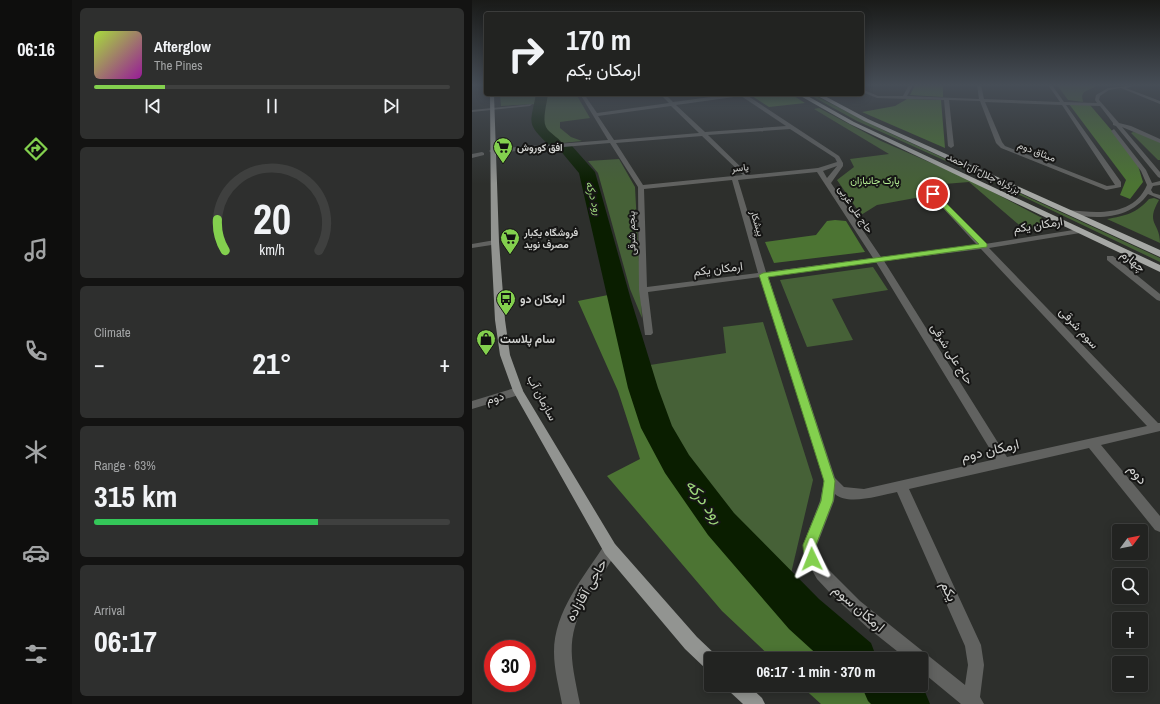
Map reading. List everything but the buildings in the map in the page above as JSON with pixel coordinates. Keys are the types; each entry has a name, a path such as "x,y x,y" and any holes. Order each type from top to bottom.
{"highway":[{"name":"بزرگراه جلال آل احمد","path":"844,118 1160,269"},
{"name":"بزرگراه جلال آل احمد","path":"862,118 1160,254"}],"main road":[{"name":"سازمان آب","path":"491,118 487,152 500,320 504,355 518,391 610,549 691,643 704,655"},
{"path":"743,692 756,704"}],"street":[{"path":"597,118 641,187"},
{"path":"688,118 747,176"},
{"path":"777,118 837,157 840,163 839,170 830,177 827,184"},
{"path":"948,118 951,146"},
{"name":"میثاق دوم","path":"989,118 999,143 1003,147 1106,188 1119,186 1118,182 1073,118"},
{"path":"1104,118 1144,171 1151,194 1160,197"},
{"path":"1111,118 1160,176"},
{"path":"1108,123 1129,127 1160,141"},
{"path":"472,156 487,152 790,127"},
{"name":"یاسر","path":"641,187 819,170 840,163"},
{"name":"حاج علی غربی","path":"819,170 878,259"},
{"name":"پیشکار","path":"734,178 763,275"},
{"path":"1069,212 1099,215 1121,212 1140,201 1149,187 1160,183"},
{"name":"پنجم شرقی","path":"641,187 643,290 648,333"},
{"name":"سوم شرقی","path":"933,194 1158,428"},
{"name":"ارمکان یکم","path":"643,290 984,246 1080,231"},
{"path":"472,246 495,242"},
{"name":"چهارم","path":"1110,258 1160,298"},
{"name":"حاج علی شرقی","path":"878,259 1004,462"},
{"name":"ارمکان سوم","path":"763,275 830,481 827,501 810,545 812,559 832,586 910,652"},
{"name":"دوم","path":"472,405 518,391"},
{"name":"ارمکان دوم","path":"830,481 841,492 855,494 901,486 1158,428"},
{"name":"دوم","path":"1092,443 1160,526"},
{"name":"یکم","path":"901,486 973,645 976,665 973,703"},
{"name":"حاجی آقازاده","path":"571,704 562,651 563,636 576,604 610,549"},
{"name":"ارمکان سوم","path":"928,666 973,703"}],"green space":[{"path":"543,118 590,118 560,122 560,128 571,137 582,141 562,143 553,138 546,131 542,123"},
{"name":"پارک جانبازان","path":"829,118 838,118 881,141 968,179 1046,220 1037,228 1025,230 969,182 919,186 926,196 877,205 861,215 837,180 854,167 850,159 889,154"},
{"path":"851,118 859,118 1160,258 1160,262 999,185"},
{"path":"875,118 942,118 945,148"},
{"path":"1079,118 1101,118 1136,159 1143,182 1130,199 1120,195 1126,180"},
{"path":"1133,132 1160,142 1160,160 1158,160 1131,133"},
{"path":"619,159 635,187 642,318 630,289 598,173 588,161"},
{"path":"1154,198 1159,200 1153,214 1153,219 1158,231 1160,243 1107,219 1119,217 1135,211 1149,199"},
{"path":"827,221 846,221 865,252 774,263 765,242 816,235"},
{"path":"873,267 888,290 832,299 853,340 807,347 780,280"},
{"path":"613,294 649,424 720,539 828,652 766,652 722,611 607,476 640,459 618,391 578,301"},
{"path":"763,322 813,480 789,582 751,543 718,504 666,426 650,365 726,353 723,327"},
{"path":"808,692 872,692 887,704 821,704"}],"waterway":[{"name":"رود درکه","path":"538,118 539,128 555,143"},
{"name":"رود درکه","path":"567,149 587,172 619,300"},
{"name":"رود درکه","path":"620,302 643,388 657,428 677,464 721,524 804,614 847,652"},
{"name":"رود درکه","path":"892,692 906,704"}],"place":[{"name":"افق کوروش","path":"503,164"},
{"name":"فروشگاه یکبار مصرف نوید","path":"510,255"},
{"name":"ارمکان دو","path":"506,316"},
{"name":"سام پلاست","path":"486,356"}],"route":[{"path":"812,559 810,545 827,501 830,481 763,275 984,246 933,194"}]}
